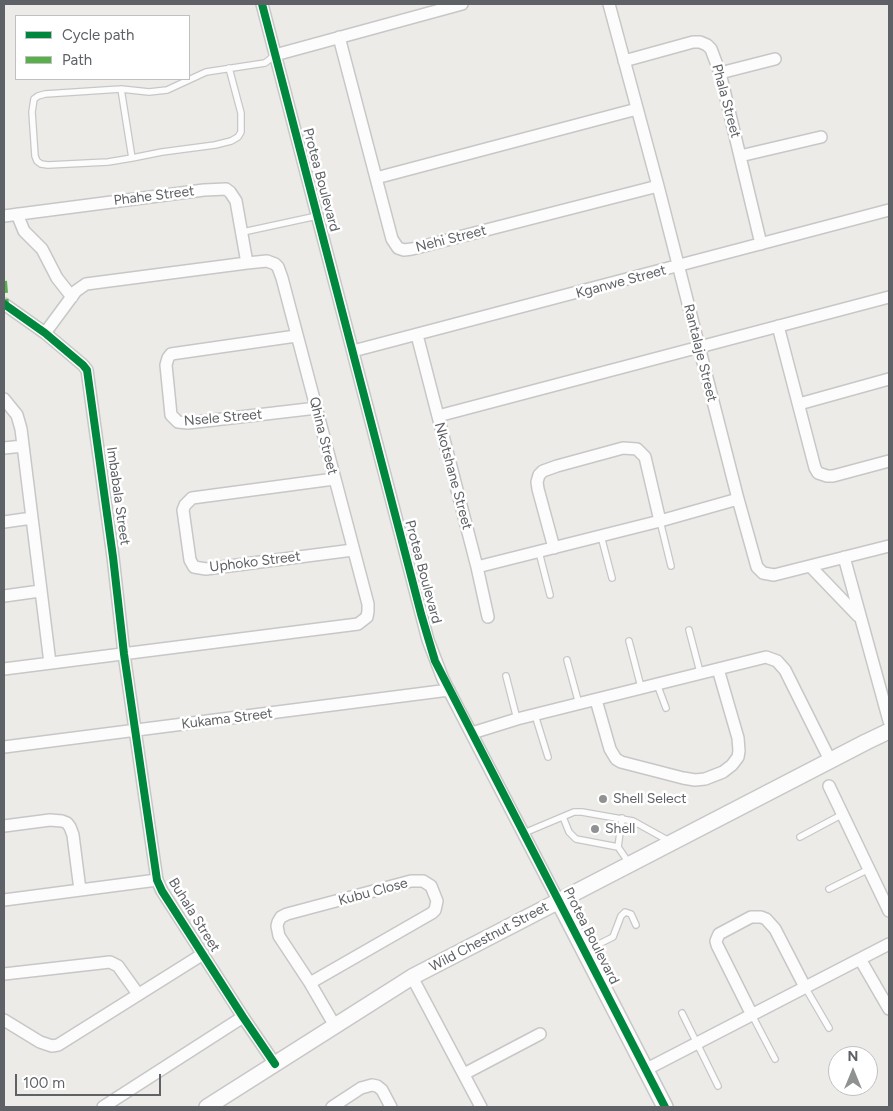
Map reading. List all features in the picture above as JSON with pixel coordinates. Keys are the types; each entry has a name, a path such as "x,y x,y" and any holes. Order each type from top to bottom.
{"street":[{"name":"Protea Boulevard","path":"262,4 435,661 665,1107"},
{"path":"276,55 462,4"},
{"name":"Rantalaje Street","path":"609,4 754,560 759,570 768,575 774,575 889,546"},
{"name":"Nehi Street","path":"339,37 392,240 398,248 404,250 658,186"},
{"name":"Phala Street","path":"624,60 693,42 707,45 711,50 720,73 761,244"},
{"path":"720,73 775,59"},
{"path":"376,178 637,109"},
{"path":"740,156 821,136"},
{"name":"Phahe Street","path":"4,216 218,189 226,190 234,196 248,263"},
{"name":"Kganwe Street","path":"353,351 889,210"},
{"path":"17,214 24,231 42,249 57,278 72,297"},
{"name":"Qhina Street","path":"44,333 81,287 93,283 267,261 278,267 368,604 367,617 362,622 124,654"},
{"path":"438,416 889,298"},
{"name":"Imbabala Street","path":"4,304 83,364 87,370 124,654 137,731"},
{"path":"778,326 815,468 822,475 833,476 889,461"},
{"name":"Nkotshane Street","path":"417,335 477,567 488,617"},
{"name":"Nsele Street","path":"296,336 171,354 166,365 171,415 175,421 188,423 317,408"},
{"path":"799,404 889,379"},
{"path":"4,400 17,414 23,446 50,663"},
{"path":"4,448 23,446"},
{"path":"554,548 537,482 539,475 543,471 557,466 624,448 637,449 645,457 660,521"},
{"name":"Uphoko Street","path":"334,479 192,498 184,505 183,510 190,560 194,567 206,568 353,550"},
{"path":"477,567 660,521 738,499"},
{"path":"4,522 32,518"},
{"path":"844,557 889,721"},
{"path":"810,566 860,618"},
{"path":"4,596 40,591"},
{"path":"4,669 124,654"},
{"path":"472,733 517,719 536,716 641,687 766,657 781,664 830,760"},
{"path":"596,700 610,749 616,759 621,762 683,778 705,779 728,769 738,757 740,751 718,669"},
{"name":"Kukama Street","path":"4,747 449,690"},
{"name":"Buhala Street","path":"137,731 157,880 162,891 275,1064"},
{"name":"Wild Chestnut Street","path":"207,1107 412,977 558,900 889,731"},
{"path":"829,786 889,911"},
{"path":"4,826 50,820 62,821 67,824 72,835 80,890"},
{"path":"4,900 157,880"},
{"name":"Kubu Close","path":"310,983 432,914 437,902 431,886 424,881 411,881 281,917 277,926 279,936 336,1026"},
{"path":"752,1015 717,945 716,941 719,934 751,917 766,919 775,929 806,986"},
{"path":"646,1070 889,944"},
{"path":"4,1020 40,1042 52,1046 58,1045 203,954"},
{"path":"860,959 889,1009"},
{"path":"4,974 110,962 118,966 138,994"},
{"path":"412,977 464,1074 479,1107"},
{"path":"103,1107 243,1017"},
{"path":"464,1074 540,1034"},
{"path":"332,1107 361,1088 372,1085 382,1090 391,1107"}],"lane":[{"path":"190,79 206,72 265,63 276,55"},
{"path":"189,80 167,90 149,92 121,89 38,96 32,105 35,156 37,161 48,165 108,162 231,141 238,137 242,125 241,113 229,68"},
{"path":"121,89 132,158"},
{"path":"243,232 317,216"},
{"path":"660,521 671,566"},
{"path":"601,536 612,578"},
{"path":"539,552 550,595"},
{"path":"689,630 700,672"},
{"path":"629,641 641,687"},
{"path":"567,660 579,704"},
{"path":"506,676 517,719"},
{"path":"657,684 666,708"},
{"path":"536,716 548,757"},
{"path":"524,833 574,812 582,812 633,821 672,842"},
{"path":"800,837 842,814"},
{"path":"563,816 569,832 576,839 618,847"},
{"path":"622,818 618,847 629,864"},
{"path":"829,889 869,869"},
{"path":"584,951 613,937 621,916 625,912 631,914 636,925"},
{"path":"806,986 829,1028"},
{"path":"682,1013 718,1086"},
{"path":"752,1015 776,1059"}],"marked path":[{"path":"4,281 6,305"}],"cycle path":[{"path":"262,4 421,614 435,661 665,1107"},
{"path":"4,304 45,333 87,370 113,557 124,654 157,880 162,891 275,1064"}],"place":[{"name":"Shell Select","path":"603,799"},
{"name":"Shell","path":"595,829"}]}
